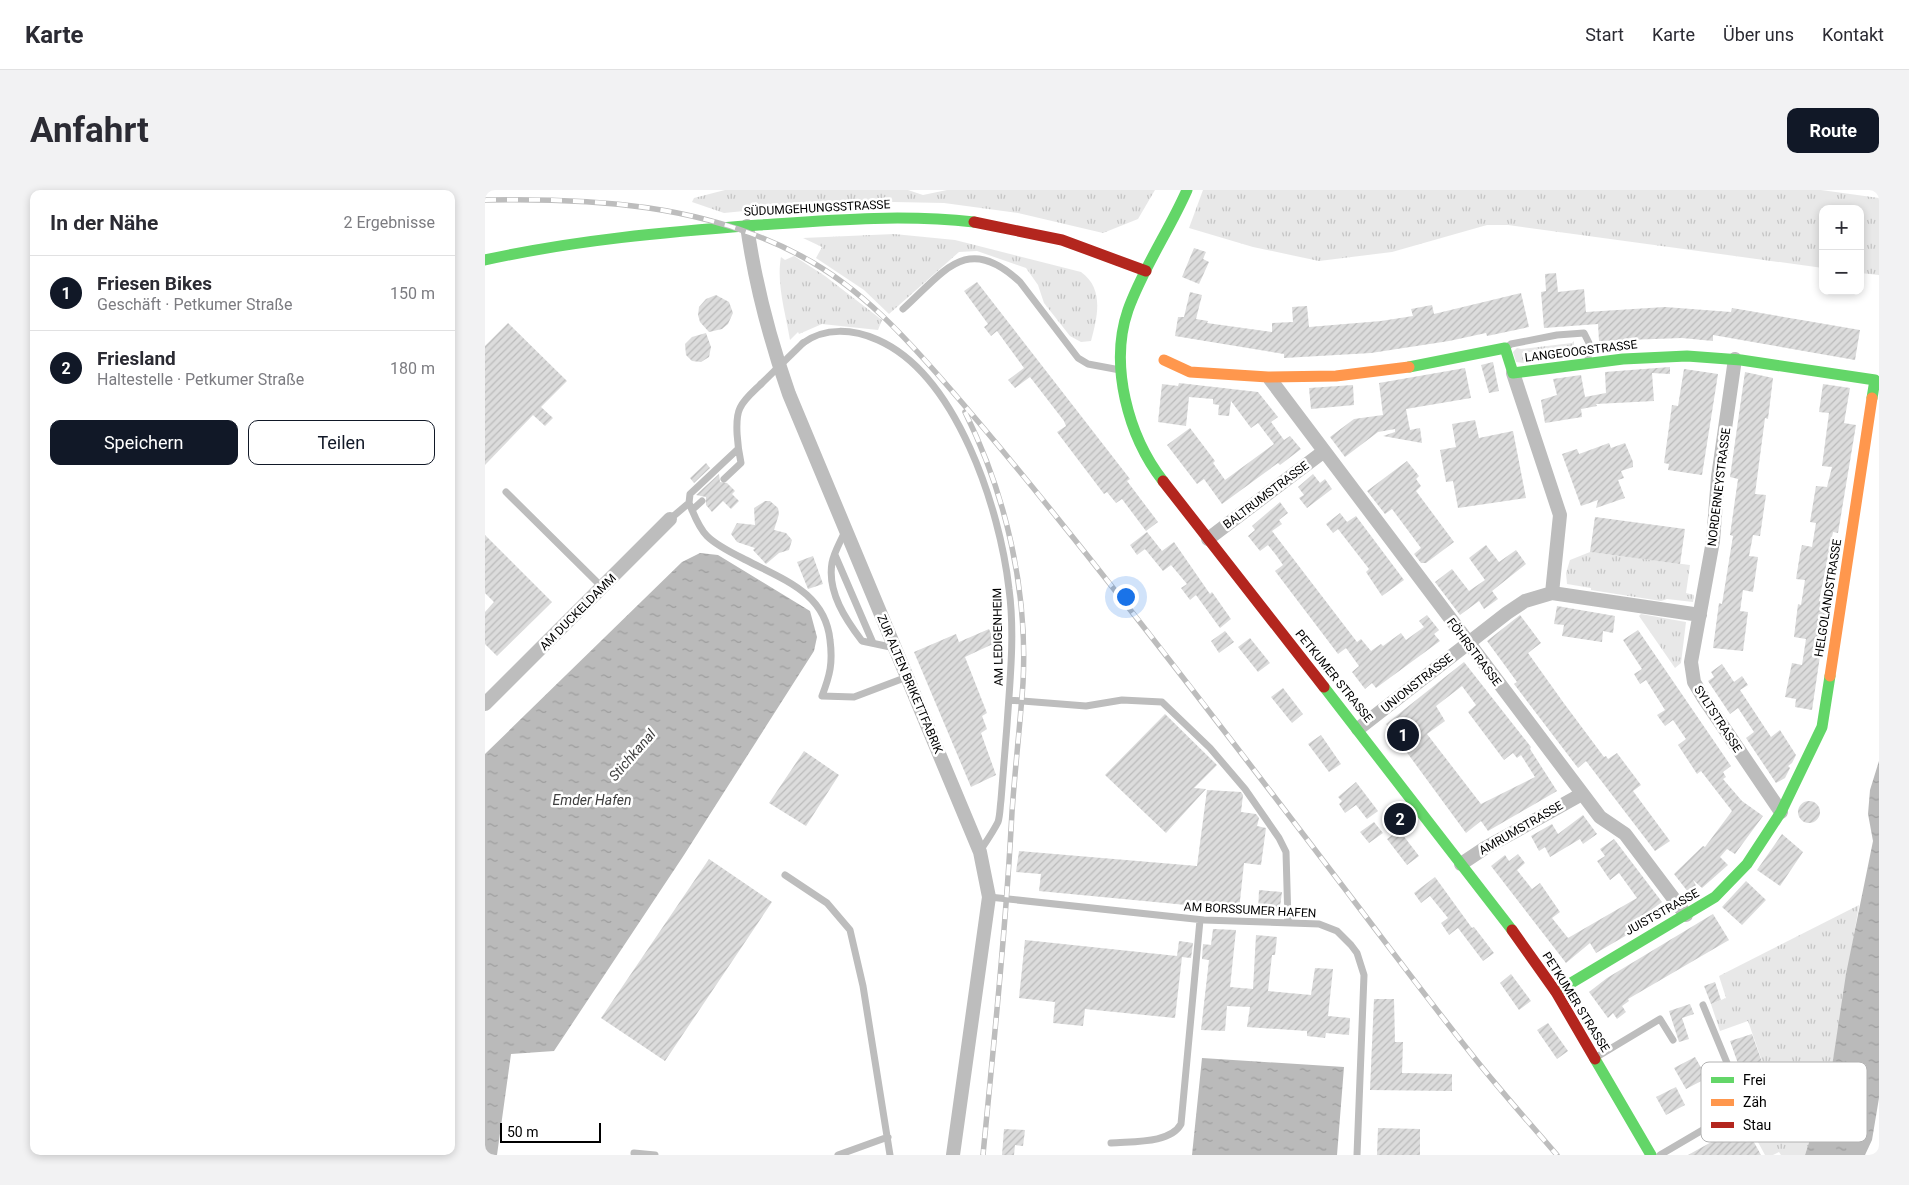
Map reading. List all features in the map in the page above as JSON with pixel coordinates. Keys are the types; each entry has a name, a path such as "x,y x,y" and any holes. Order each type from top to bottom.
{"main road":[{"name":"PETKUMER STRASSE","path":"1187,190 1172,223 1136,290 1125,321 1122,337 1121,370 1128,412 1148,458 1208,539 1358,729 1525,947 1556,992 1651,1155"},
{"name":"SÜDUMGEHUNGSSTRASSE","path":"485,260 537,249 613,238 879,217 950,220 1003,228 1048,238 1107,255 1146,272"},
{"name":"LANGEOOGSTRASSE","path":"1164,360 1183,371 1270,379 1367,374 1433,364 1505,348 1513,374 1588,362 1661,356 1735,359 1875,380"},
{"name":"HELGOLANDSTRASSE","path":"1781,812 1822,728 1875,380"},
{"name":"JUISTSTRASSE","path":"1556,992 1613,956 1715,897 1747,864 1781,812"}],"street":[{"name":"ZUR ALTEN BRIKETTFABRIK","path":"747,226 753,262 782,376 980,852 989,897 953,1155"},
{"name":"NORDERNEYSTRASSE","path":"1700,614 1713,541 1719,476 1735,359"},
{"path":"1513,374 1560,515 1552,592"},
{"name":"FÖHRSTRASSE","path":"1270,379 1467,644 1600,818 1625,834 1686,915"},
{"name":"BALTRUMSTRASSE","path":"1208,539 1323,452"},
{"name":"AM DUCKELDAMM","path":"485,704 671,519"},
{"name":"UNIONSTRASSE","path":"1358,729 1525,601 1552,592 1700,614"},
{"name":"SYLTSTRASSE","path":"1700,614 1691,662 1694,682 1781,812"},
{"name":"AMRUMSTRASSE","path":"1461,864 1485,848 1582,794"}],"lane":[{"path":"903,309 951,265 965,258 980,258 1011,274 1020,282 1078,358 1088,364 1121,370"},
{"name":"AM LEDIGENHEIM","path":"724,479 741,463 738,448 741,406 803,343 817,334 835,331 861,334 884,343 907,358 943,400 952,414 983,480 1004,553 1011,624 1009,700 998,821 980,852"},
{"path":"1505,348 1511,344 1557,335 1584,333 1589,343 1588,362"},
{"path":"738,448 690,494 690,506 708,537 794,586 812,598 822,611 828,623 832,670 822,696 854,697 907,677"},
{"path":"506,492 602,587"},
{"path":"671,519 690,506 702,501"},
{"path":"846,529 832,563 833,586 843,616 862,641 895,648"},
{"path":"835,555 873,643"},
{"path":"1009,700 1086,706 1122,700 1162,702 1210,748 1245,789 1279,838 1286,852 1288,922"},
{"path":"785,875 827,902 850,930 863,986 890,1155"},
{"name":"AM BORSSUMER HAFEN","path":"989,897 1200,920 1319,924 1337,931 1357,953 1364,975 1357,1155"},
{"path":"1111,1144 1149,1140 1171,1134 1177,1131 1181,1124 1200,920"},
{"path":"1703,1005 1727,1062"},
{"path":"1594,1058 1661,1019 1673,1040"},
{"path":"1660,1155 1701,1131"},
{"path":"838,1155 888,1137"},
{"path":"634,1153 655,1155"}],"green space":[{"path":"725,190 908,190 923,195 947,190 1155,190 1138,219 1103,233 1018,213 944,203 845,201 724,213 692,202 694,198"},
{"path":"1203,190 1821,190 1879,198 1879,275 1864,273 1864,205 1819,205 1819,267 1508,225 1487,225 1392,252 1319,261 1253,247 1189,228"},
{"path":"894,234 955,240 1081,272 1089,279 1096,295 1097,314 1091,341 1081,342 1070,336 1044,303 1038,285 1026,268 977,251 959,252 889,314 864,290 816,258 822,247 803,238"},
{"path":"794,256 825,276 882,320 878,330 822,324 799,334 798,332 790,340 782,299 780,267 781,257 785,260"},
{"path":"1574,341 1574,346 1522,353 1524,363 1516,362 1513,352 1517,348 1572,343"},
{"path":"1590,552 1690,565 1686,593 1694,595 1693,602 1667,599 1661,601 1591,590 1591,588 1567,584 1566,573 1570,560"},
{"path":"1641,614 1686,622 1681,663 1675,668 1639,616"},
{"path":"1859,905 1833,1062 1762,1062 1748,1021 1720,1031 1711,1004 1726,998 1719,976"},
{"path":"1758,1142 1809,1142 1805,1155 1781,1155 1779,1152 1773,1155 1765,1155"}],"water":[{"name":"Emder Hafen","path":"700,553 718,555 810,611 817,637 814,651 684,855 554,1051 511,1054 497,1155 485,1155 485,754 682,562"},
{"path":"1879,761 1879,1098 1872,1140 1865,1155 1805,1155 1809,1142 1867,1142 1867,1062 1833,1062 1846,974 1873,841 1868,814 1870,790"},
{"path":"1202,1058 1344,1067 1337,1155 1192,1155"}],"building":[{"path":"1194,248 1206,252 1203,259 1209,262 1199,284 1182,277"},
{"path":"1556,273 1558,292 1584,289 1586,312 1665,307 1731,312 1732,308 1860,330 1855,360 1713,335 1713,341 1682,338 1599,341 1598,324 1544,328 1541,292 1546,291 1545,274"},
{"path":"977,282 1130,479 1127,481 1158,522 1146,531 1122,499 1116,503 1107,492 1104,494 1057,432 1066,426 1064,421 1030,377 1015,388 1008,380 1024,368 997,331 991,336 984,327 988,324 964,291"},
{"path":"1190,292 1202,295 1196,319 1208,321 1207,323 1272,332 1272,323 1293,322 1292,307 1307,306 1309,327 1381,321 1413,316 1411,309 1432,305 1434,314 1521,293 1529,327 1487,336 1486,333 1449,341 1371,353 1284,358 1284,354 1175,336 1178,317 1184,317"},
{"path":"716,295 729,302 733,313 728,324 722,329 709,332 700,322 698,315 699,307 706,299"},
{"path":"508,323 567,381 541,407 553,418 545,426 533,415 485,465 485,346"},
{"path":"706,333 711,347 709,357 701,362 692,361 686,355 685,344 692,337"},
{"path":"1493,362 1499,391 1489,393 1481,365"},
{"path":"1670,367 1670,374 1652,373 1654,401 1596,404 1597,406 1581,409 1582,417 1545,423 1541,400 1557,395 1553,379 1581,375 1585,397 1606,393 1605,372"},
{"path":"1465,368 1471,398 1406,409 1410,430 1420,428 1422,443 1383,436 1395,432 1395,429 1378,432 1345,457 1330,437 1354,419 1383,415 1379,383"},
{"path":"1684,369 1718,374 1702,475 1668,470 1669,464 1664,463 1672,405 1678,406"},
{"path":"1745,372 1773,378 1768,419 1765,418 1755,494 1766,495 1760,536 1753,535 1749,556 1758,557 1753,592 1743,590 1740,611 1748,612 1743,651 1713,648 1719,603 1722,604 1733,536 1730,535 1738,479 1730,477"},
{"path":"1179,383 1258,392 1278,417 1271,422 1284,440 1290,436 1301,449 1280,465 1278,463 1222,504 1204,479 1197,484 1167,445 1190,428 1215,461 1213,463 1225,480 1274,444 1258,423 1251,428 1231,401 1229,416 1218,415 1219,405 1213,404 1213,399 1189,397 1186,426 1158,422 1162,384 1178,386"},
{"path":"1823,384 1850,388 1844,423 1856,425 1838,533 1833,532 1819,601 1828,602 1812,710 1795,707 1796,699 1785,697 1792,663 1802,665 1806,639 1794,637 1798,604 1801,605 1805,580 1796,579 1800,554 1802,545 1812,547 1816,523 1810,522 1816,486 1827,487 1832,467 1822,466 1829,413 1819,412"},
{"path":"1353,385 1354,405 1311,409 1309,388"},
{"path":"1475,420 1479,438 1513,431 1526,498 1458,508 1453,481 1446,482 1440,450 1456,447 1452,424"},
{"path":"1609,443 1611,448 1625,443 1633,462 1633,467 1621,471 1624,478 1618,480 1625,498 1596,508 1598,500 1581,506 1562,454 1577,449 1579,454"},
{"path":"1407,461 1419,476 1416,479 1421,486 1416,491 1454,542 1426,563 1421,563 1414,554 1421,548 1392,509 1385,514 1367,491"},
{"path":"706,463 710,468 694,483 690,478"},
{"path":"719,474 720,482 727,483 735,491 732,494 739,501 731,509 723,501 712,512 706,505 706,497 696,495"},
{"path":"1313,474 1320,483 1325,479 1332,489 1307,508 1299,498 1304,495 1298,487"},
{"path":"765,501 770,501 778,508 779,514 774,530 786,533 792,540 789,550 779,553 766,564 753,550 755,548 737,542 731,534 737,523 755,525 754,508"},
{"path":"1280,502 1288,513 1279,520 1282,524 1272,531 1357,642 1361,639 1371,651 1381,644 1383,646 1401,633 1406,640 1424,627 1419,621 1427,615 1439,630 1434,634 1440,641 1376,688 1372,683 1365,689 1352,672 1359,666 1346,648 1338,654 1275,571 1283,565 1276,555 1268,545 1260,551 1248,536 1255,530 1252,526"},
{"path":"1340,513 1347,522 1356,516 1404,580 1382,596 1366,572 1369,569 1338,529 1333,533 1326,524"},
{"path":"1595,517 1685,529 1680,564 1590,552"},
{"path":"1147,532 1162,551 1174,542 1210,594 1212,592 1231,619 1220,628 1196,595 1190,600 1181,588 1187,584 1171,565 1163,571 1145,549 1137,555 1130,545"},
{"path":"485,535 552,602 497,656 485,644 485,612 494,602 485,593"},
{"path":"1486,545 1499,562 1516,550 1526,564 1492,591 1498,599 1484,609 1479,601 1460,615 1435,582 1452,569 1469,591 1485,580 1469,558"},
{"path":"813,556 823,584 808,589 797,562"},
{"path":"1557,606 1615,616 1613,633 1603,631 1602,642 1562,636 1564,625 1554,624"},
{"path":"1520,615 1541,643 1528,653 1604,757 1606,756 1608,759 1617,753 1641,785 1633,791 1670,841 1655,851 1586,761 1578,768 1514,684 1517,682 1487,641"},
{"path":"989,629 995,643 965,657 987,713 982,716 987,729 981,733 996,775 971,787 914,652 956,634 959,642"},
{"path":"1638,630 1731,766 1723,772 1726,777 1723,779 1742,801 1763,816 1735,854 1727,849 1720,857 1728,865 1702,888 1693,880 1700,893 1692,897 1674,874 1703,846 1705,847 1732,811 1701,771 1697,774 1678,745 1686,739 1673,720 1665,726 1657,715 1665,710 1646,680 1640,684 1634,674 1642,669 1623,640"},
{"path":"1225,631 1234,642 1219,653 1211,641"},
{"path":"1250,638 1270,663 1258,672 1238,647"},
{"path":"1464,662 1531,747 1530,749 1557,791 1488,831 1481,821 1466,833 1386,724","holes":["1462,686 1476,705 1468,712 1504,760 1513,753 1517,758 1521,755 1535,777 1481,804 1427,734 1445,721 1436,706"]},
{"path":"1722,664 1734,682 1742,676 1748,685 1740,690 1771,737 1780,730 1796,755 1788,766 1790,768 1785,778 1776,783 1746,738 1754,732 1738,708 1730,714 1708,681 1714,677 1711,672"},
{"path":"1283,688 1303,714 1292,723 1271,697"},
{"path":"1165,714 1217,765 1194,788 1206,789 1166,833 1105,775"},
{"path":"1321,735 1341,764 1329,772 1308,744"},
{"path":"804,751 839,775 806,826 769,803"},
{"path":"1356,782 1378,811 1367,819 1356,805 1345,813 1339,804 1342,801 1338,797"},
{"path":"1207,790 1241,792 1243,795 1241,812 1256,814 1259,818 1257,826 1266,828 1261,865 1244,863 1239,910 1039,891 1041,874 1016,872 1019,851 1197,866"},
{"path":"1809,801 1817,804 1820,812 1817,820 1809,823 1801,820 1798,812 1801,804"},
{"path":"1583,815 1597,834 1583,844 1580,839 1550,857 1545,847 1539,851 1531,836 1552,824 1558,834"},
{"path":"1374,822 1383,833 1369,843 1360,832"},
{"path":"1399,830 1419,856 1407,865 1387,839"},
{"path":"1782,834 1803,852 1780,886 1757,870"},
{"path":"1614,839 1662,902 1635,922 1639,928 1596,953 1590,943 1566,963 1491,866 1505,855 1509,861 1518,854 1525,863 1517,870 1532,889 1540,883 1560,912 1552,918 1568,938 1637,898 1619,873 1610,880 1597,861 1605,856 1600,849"},
{"path":"709,859 772,902 665,1061 601,1018"},
{"path":"1435,877 1472,928 1474,927 1494,953 1483,961 1458,928 1449,935 1441,923 1448,918 1430,896 1421,903 1414,893"},
{"path":"1746,881 1766,900 1742,925 1722,907"},
{"path":"1259,890 1282,892 1279,914 1258,912"},
{"path":"1713,914 1729,940 1628,999 1629,1001 1622,1006 1626,1012 1617,1019 1613,1013 1608,1018 1589,992 1607,978"},
{"path":"1213,929 1236,930 1230,987 1253,989 1256,935 1277,937 1275,955 1272,955 1268,991 1311,995 1315,968 1333,969 1328,1016 1350,1018 1349,1035 1326,1033 1325,1038 1307,1036 1307,1031 1247,1027 1250,1007 1227,1006 1225,1031 1201,1030 1209,960 1202,959 1203,944 1211,945"},
{"path":"1025,940 1177,956 1179,941 1193,943 1191,958 1182,957 1175,1018 1085,1009 1083,1026 1053,1023 1055,1002 1019,998"},
{"path":"1511,974 1531,1001 1519,1010 1500,983"},
{"path":"1715,982 1721,1000 1711,1004 1704,986"},
{"path":"1374,999 1394,999 1395,1042 1403,1042 1402,1073 1452,1074 1452,1091 1370,1090"},
{"path":"1690,1004 1694,1014 1682,1018 1689,1039 1679,1042 1669,1011"},
{"path":"1548,1023 1568,1051 1557,1059 1537,1030"},
{"path":"1752,1034 1762,1062 1737,1062 1730,1041"},
{"path":"1695,1057 1701,1068 1701,1081 1686,1089 1674,1068"},
{"path":"1676,1087 1685,1105 1666,1115 1656,1097"},
{"path":"1378,1128 1420,1129 1420,1155 1377,1155"},
{"path":"1004,1129 1025,1130 1023,1146 1015,1145 1014,1155 1002,1155"},
{"path":"1711,1142 1754,1142 1761,1155 1688,1155"}],"railway":[{"path":"485,200 607,203 687,215 726,225 764,239 801,256 844,283 864,299 901,334 1036,491 1246,759 1454,1033 1490,1078 1557,1155"},
{"path":"965,412 992,476 1003,510 1018,578 1024,648 1023,683 1003,941 983,1155"}],"traffic: fast":[{"path":"1163,481 1140,443 1132,422 1121,376 1121,354 1123,331 1134,294 1187,190"},
{"path":"485,260 587,242 655,234 813,221 920,218 974,222"},
{"path":"1409,367 1505,348 1513,373 1623,359 1687,356 1741,360 1875,380 1872,398"},
{"path":"1556,992 1715,897 1747,864 1781,812 1822,727 1830,676"},
{"path":"1324,687 1512,930"},
{"path":"1595,1059 1651,1155"}],"traffic: slow":[{"path":"1164,360 1190,372 1268,377 1336,376 1409,367"},
{"path":"1830,676 1872,398"}],"traffic: jam":[{"path":"974,222 1062,240 1146,271"},
{"path":"1163,481 1324,687"},
{"path":"1512,930 1556,992 1595,1059"}],"place":[{"name":"Friesen Bikes","path":"1403,735"},
{"name":"Friesland","path":"1400,819"}],"water label":[{"name":"Stichkanal","path":"632,755"}]}
